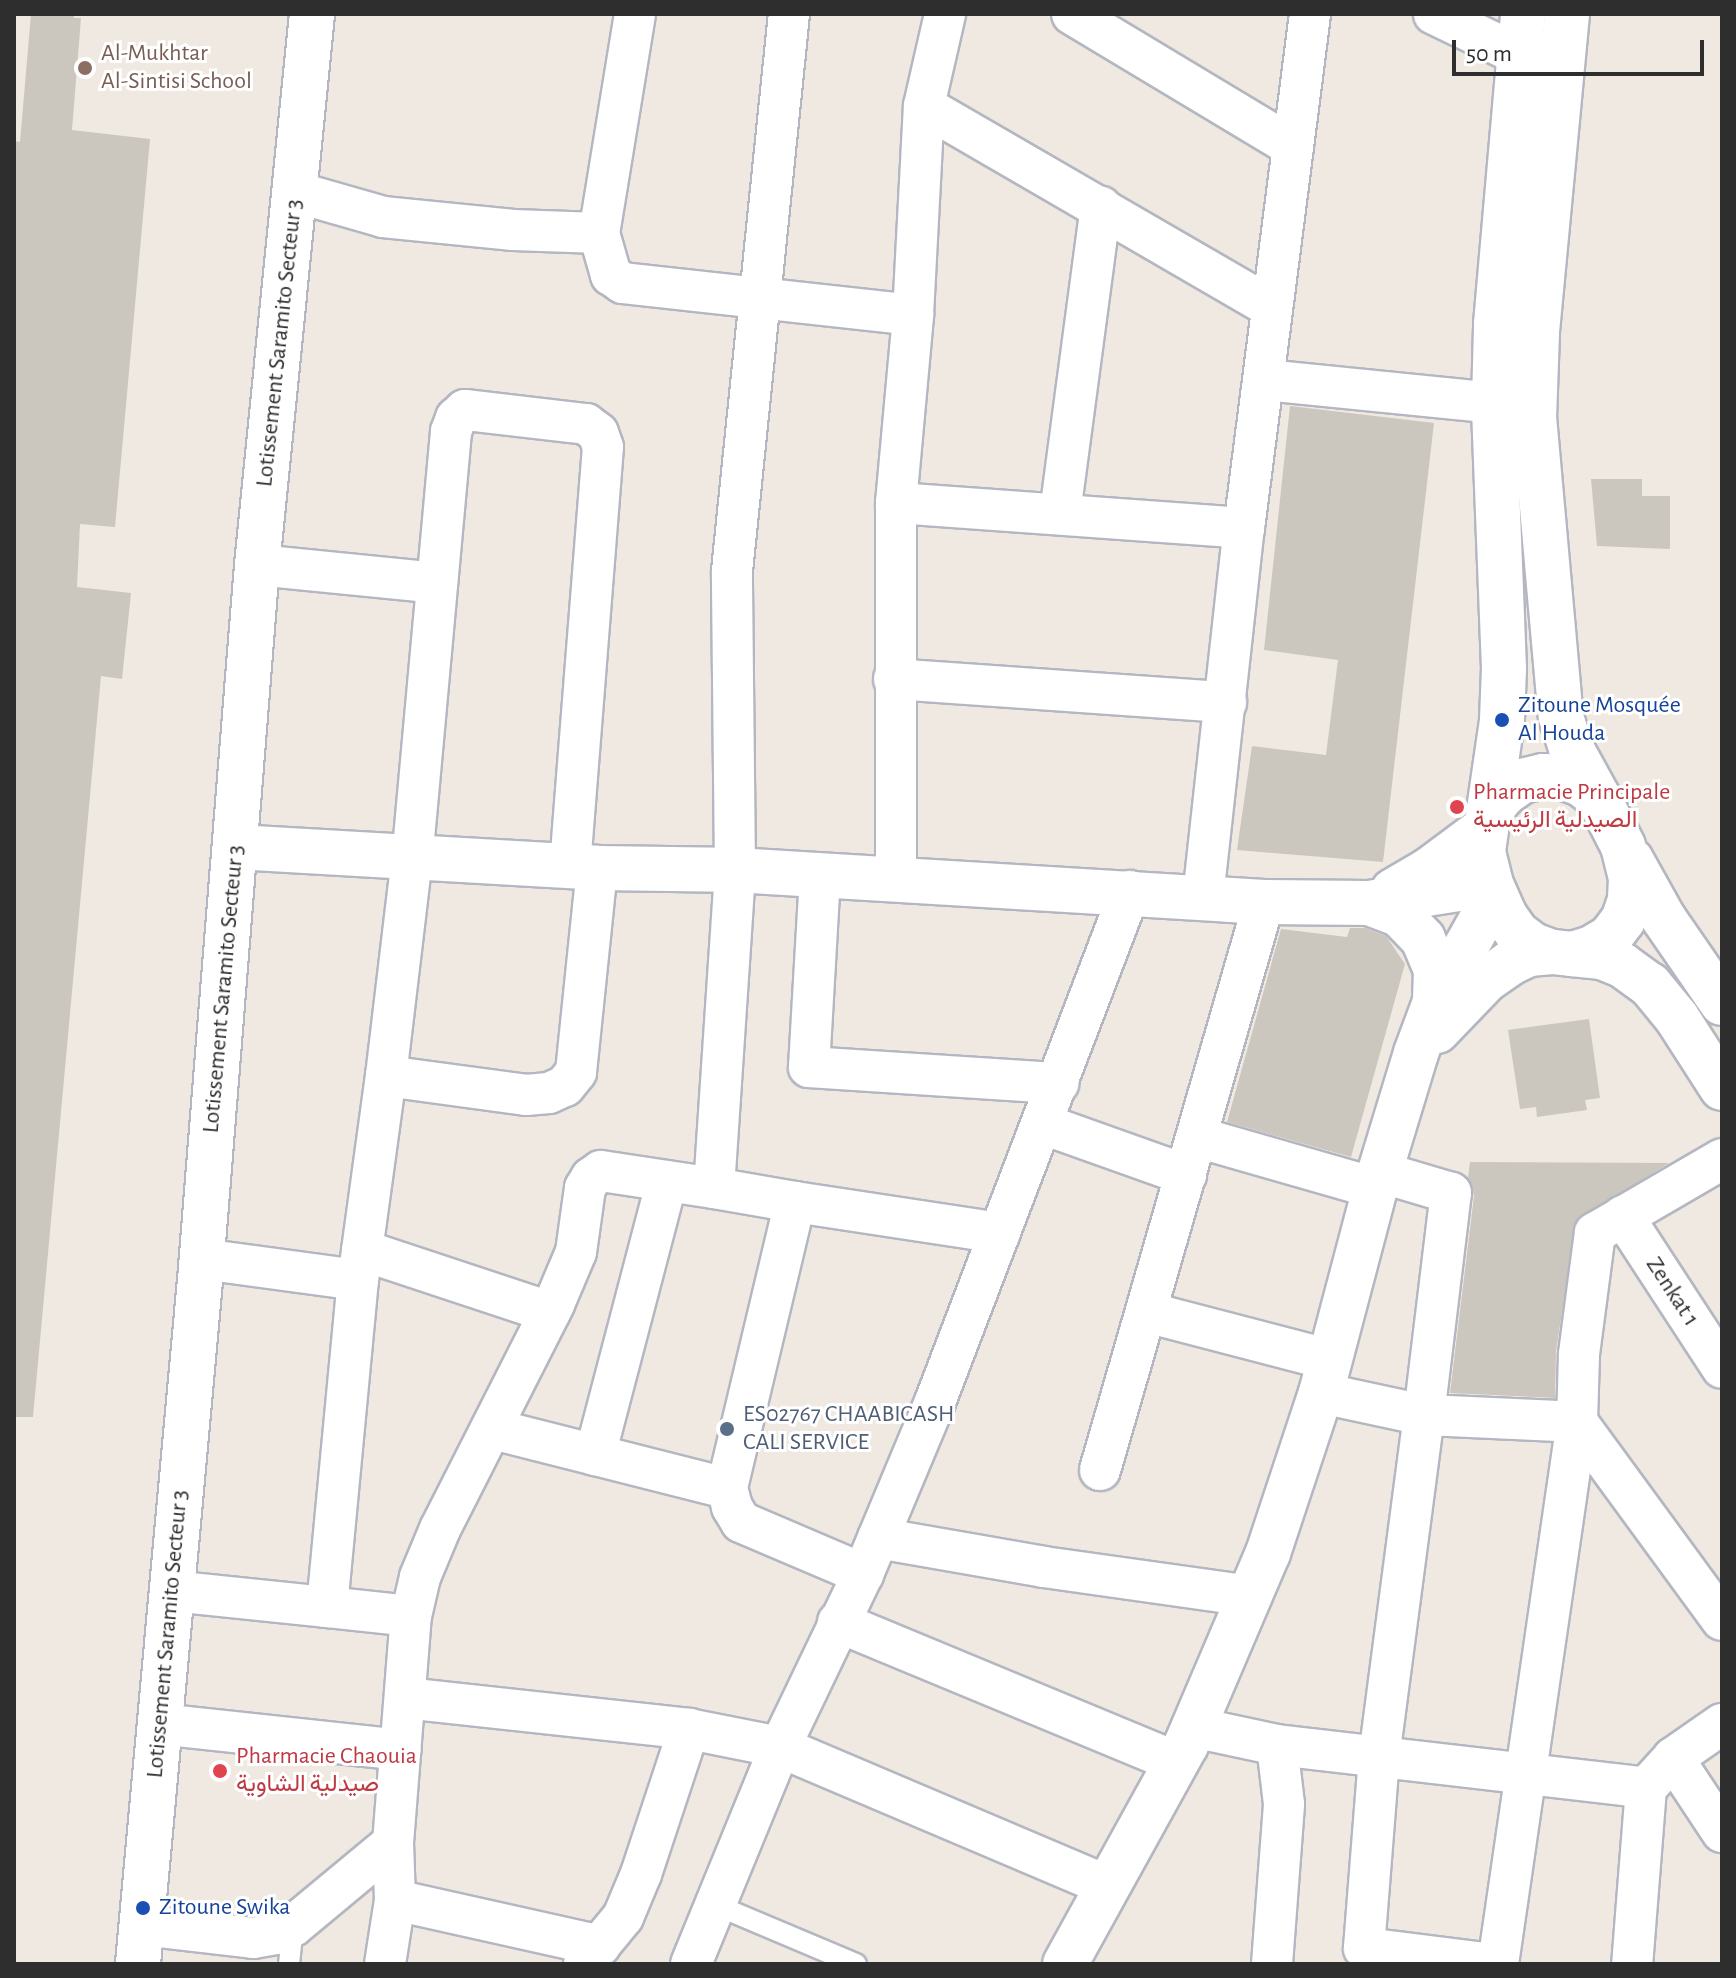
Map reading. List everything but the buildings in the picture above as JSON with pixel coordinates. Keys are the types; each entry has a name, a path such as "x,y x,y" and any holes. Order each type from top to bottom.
{"street":[{"name":"Lotissement Saramito Secteur 3","path":"140,1945 202,1259 257,565 312,14"},
{"path":"635,14 599,233 611,275 623,283 913,315"},
{"path":"714,1188 735,870 732,571 789,14"},
{"path":"896,880 896,503 913,315 924,106 945,14"},
{"path":"1072,14 1293,147"},
{"path":"1203,897 1244,528 1310,14"},
{"path":"1434,14 1518,57 1560,74"},
{"path":"1523,14 1496,324 1494,403 1504,669 1502,720 1483,851 1493,890 1517,933 1533,945 1562,953 1592,948 1610,937 1623,920 1630,900 1631,879 1623,846"},
{"path":"1567,14 1537,333 1534,417 1561,717 1571,748 1664,919 1722,1003"},
{"path":"924,106 1272,308"},
{"path":"296,192 383,217 513,230 599,233"},
{"path":"1060,513 1101,207"},
{"path":"1265,380 1494,403"},
{"path":"327,1607 360,1265 412,858 451,432 456,418 465,410 586,424 598,433 603,447 576,1072 565,1086 549,1093 526,1095 386,1076"},
{"path":"896,503 1244,528"},
{"path":"257,565 437,583"},
{"path":"894,679 1226,702"},
{"path":"1369,903 1429,870 1488,819 1505,793 1522,781 1543,776 1562,777 1581,784 1598,797"},
{"path":"236,847 584,867 735,870 1130,891 1264,902 1369,903 1493,890"},
{"path":"820,876 809,1067 1058,1083"},
{"path":"1065,1964 1185,1745 1251,1596 1326,1377 1378,1180 1416,1053 1435,1002 1493,890"},
{"path":"691,1964 780,1747 870,1556 1043,1124 1130,891"},
{"path":"1100,1470 1264,902"},
{"path":"1369,903 1400,915 1423,939 1436,970 1435,1002"},
{"path":"1416,1053 1486,980 1529,954 1602,957 1622,965 1650,985 1677,1018 1722,1088"},
{"path":"1043,1124 1186,1175"},
{"path":"1197,1137 1378,1180 1451,1193 1379,1757 1364,1948 1495,1964 1527,1773 1577,1422 1579,1354 1595,1233 1722,1159"},
{"path":"385,1964 395,1900 393,1843 411,1616 420,1577 440,1529 493,1429 576,1252 585,1188 591,1178 601,1171 1000,1233"},
{"path":"595,1455 667,1181"},
{"path":"795,1202 727,1488 741,1522 870,1556 1044,1567 1251,1596"},
{"name":"Zenkat 1","path":"1623,1216 1722,1368"},
{"path":"202,1259 360,1265 550,1312"},
{"path":"1146,1312 1424,1415 1577,1422"},
{"path":"1577,1422 1722,1620"},
{"path":"493,1429 727,1488"},
{"path":"171,1591 411,1616"},
{"path":"838,1622 1185,1745 1277,1745 1646,1788"},
{"path":"405,1698 689,1729 780,1747 1108,1886"},
{"path":"159,1724 401,1750"},
{"path":"1632,1964 1646,1788 1673,1758 1722,1724"},
{"path":"395,1900 592,1955 623,1917 641,1874 689,1729"},
{"path":"1272,1964 1284,1804 1277,1745"},
{"path":"1673,1758 1722,1832"},
{"path":"140,1945 276,1934 291,1945 393,1843"}],"lane":[{"path":"716,1905 856,1964"}],"place":[{"name":"Al-Mukhtar Al-Sintisi School","path":"85,68"},
{"name":"Zitoune Mosquée Al Houda","path":"1502,720"},
{"name":"Pharmacie Principale الصيدلية الرئيسية","path":"1457,807"},
{"name":"ES02767 CHAABICASH CALI SERVICE","path":"727,1429"},
{"name":"Pharmacie Chaouia صيدلية الشاوية","path":"220,1771"},
{"name":"Zitoune Swika","path":"143,1908"}]}
